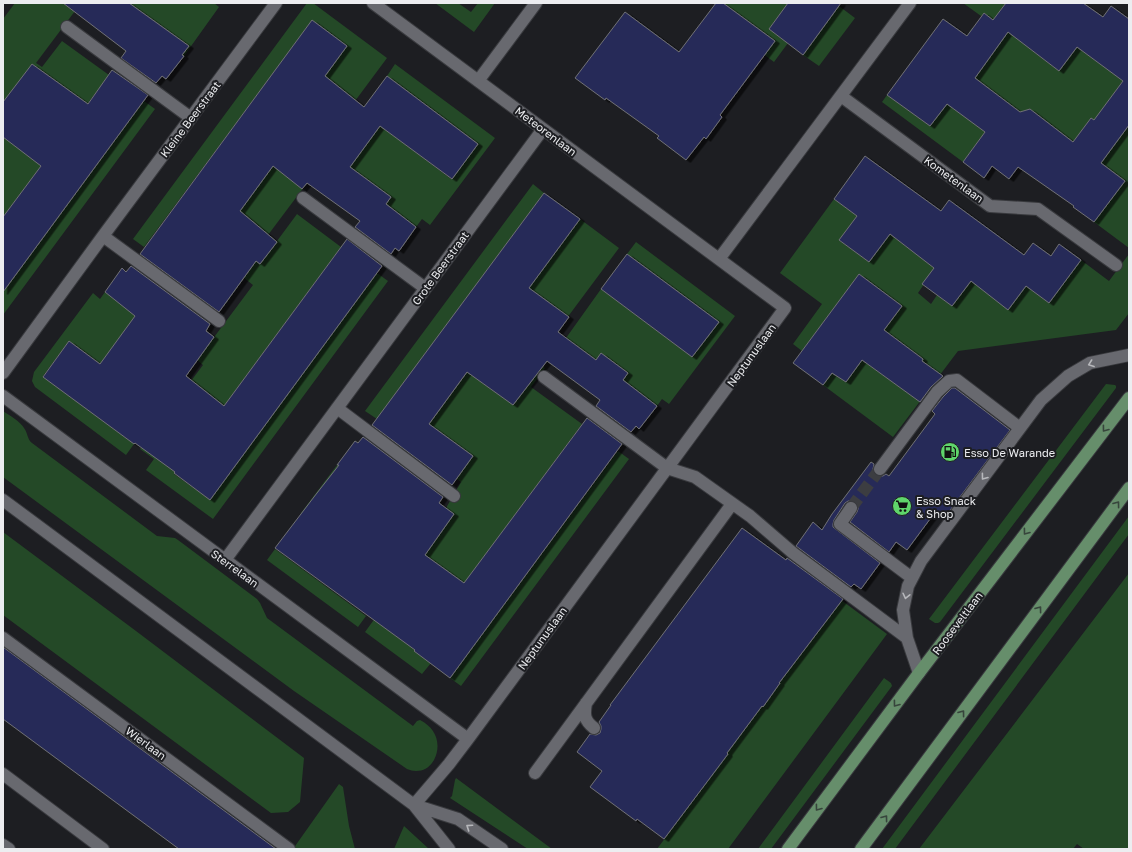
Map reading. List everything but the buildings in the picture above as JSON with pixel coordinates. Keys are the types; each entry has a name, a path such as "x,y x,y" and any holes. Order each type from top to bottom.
{"main road":[{"name":"Rooseveltlaan","path":"788,849 919,672 1129,398"},
{"path":"861,849 1129,488"}],"street":[{"name":"Kleine Beerstraat","path":"3,373 276,3"},
{"name":"Meteorenlaan","path":"373,3 719,259"},
{"path":"478,81 536,3"},
{"path":"719,259 910,3"},
{"path":"67,27 191,118"},
{"name":"Kometenlaan","path":"840,96 990,206 1038,209 1116,266"},
{"name":"Grote Beerstraat","path":"225,560 543,129"},
{"path":"303,198 425,288"},
{"path":"104,236 219,321"},
{"name":"Neptunuslaan","path":"414,805 468,739 785,308 719,259"},
{"path":"919,672 907,638 903,610 908,586 921,561 1041,400 1068,376 1090,363 1129,355"},
{"path":"544,377 667,468 695,477 750,516 794,553 907,638"},
{"path":"880,469 937,392 949,381 957,380 1020,428"},
{"name":"Sterrelaan","path":"3,396 468,739"},
{"path":"337,408 454,496"},
{"path":"3,500 414,805 449,849"},
{"path":"535,772 732,504"},
{"path":"851,508 840,524 912,578"},
{"name":"Wierlaan","path":"3,638 289,849"},
{"path":"587,702 584,712 586,720 594,728"},
{"path":"3,774 103,849"},
{"path":"414,805 458,819 502,849"},
{"path":"3,845 9,849"}],"green space":[{"path":"15,3 81,3 36,63 42,67 62,41 109,75 3,217 3,19"},
{"path":"112,3 214,3 219,7 184,56"},
{"path":"307,3 313,3 387,58 306,167 307,183 268,235 277,241 297,214 341,247 174,474 209,499 377,273 388,281 213,519 146,470 154,459 140,449 203,365 197,360 253,285 244,278 224,306 179,273 312,21 144,247 133,239"},
{"path":"435,3 458,3 471,12 478,3 495,3 474,32"},
{"path":"723,3 788,3 769,29 788,43 774,62 749,43 759,29"},
{"path":"963,3 1006,3 993,20 984,13 981,16"},
{"path":"839,6 855,18 819,66 803,55"},
{"path":"1025,9 1047,25 1030,49 1059,71 1077,47 1100,64 1109,53 1129,72 1114,93 1128,105 1129,248 1094,222 1125,181 1101,163 1118,139 1091,118 1073,142 1030,110 1020,112 1008,128 995,118 963,162 882,102 887,95 930,126 970,74 967,36 972,28 997,47"},
{"path":"395,64 495,138 430,225 422,219 416,227 325,159 361,111 451,179 478,144 387,76"},
{"path":"144,101 155,109 3,315 3,292"},
{"path":"533,184 544,193 377,419 365,411"},
{"path":"834,199 857,216 839,240 869,262 890,234 913,252 943,256 918,293 931,304 937,295 952,306 971,281 1008,309 1026,286 1049,303 1081,260 1109,281 1129,254 1129,313 1116,330 958,351 893,437 823,385 832,373 846,382 862,360 901,388 923,359 884,330 902,306 859,274 802,351 793,344 822,304 780,273"},
{"path":"580,219 619,248 535,361 545,368 531,387 582,424 415,651 431,663 422,674 365,632 434,537 392,581 301,513 337,465 428,532 446,508 461,482 412,446"},
{"path":"636,242 735,316 669,404 662,399 657,406 566,338 601,289 692,357 718,322 627,254"},
{"path":"105,292 185,352 161,408 69,341 43,376 134,444 126,455 35,387 32,381 34,372 93,293 100,299"},
{"path":"1106,384 1115,385 1116,388 940,622 935,623 929,619"},
{"path":"3,411 22,426 32,443 157,536 175,538 178,540 257,599 267,618 413,726 420,720 426,723 434,732 437,742 436,754 431,765 419,771 407,769 294,691 3,477"},
{"path":"618,451 629,459 461,686 450,678"},
{"path":"1129,516 1129,534 895,849 882,849"},
{"path":"3,532 304,758 300,802 288,812 271,813 3,615"},
{"path":"275,549 366,616 358,627 267,560"},
{"path":"1129,573 1129,849 1084,849 1077,844 1073,849 919,849"},
{"path":"841,600 887,634 728,849 657,849 762,706 763,707 780,684 779,683 832,614"},
{"path":"884,678 891,683 892,686 771,849 758,849"},
{"path":"456,778 552,849 528,849 450,798 452,796"},
{"path":"339,784 343,787 349,826 355,849 293,849"},
{"path":"404,826 429,849 394,849"}],"tunnel":[{"path":"851,508 880,469"}],"place":[{"name":"Esso De Warande","path":"950,452"},
{"name":"Esso Snack & Shop","path":"902,506"}]}
